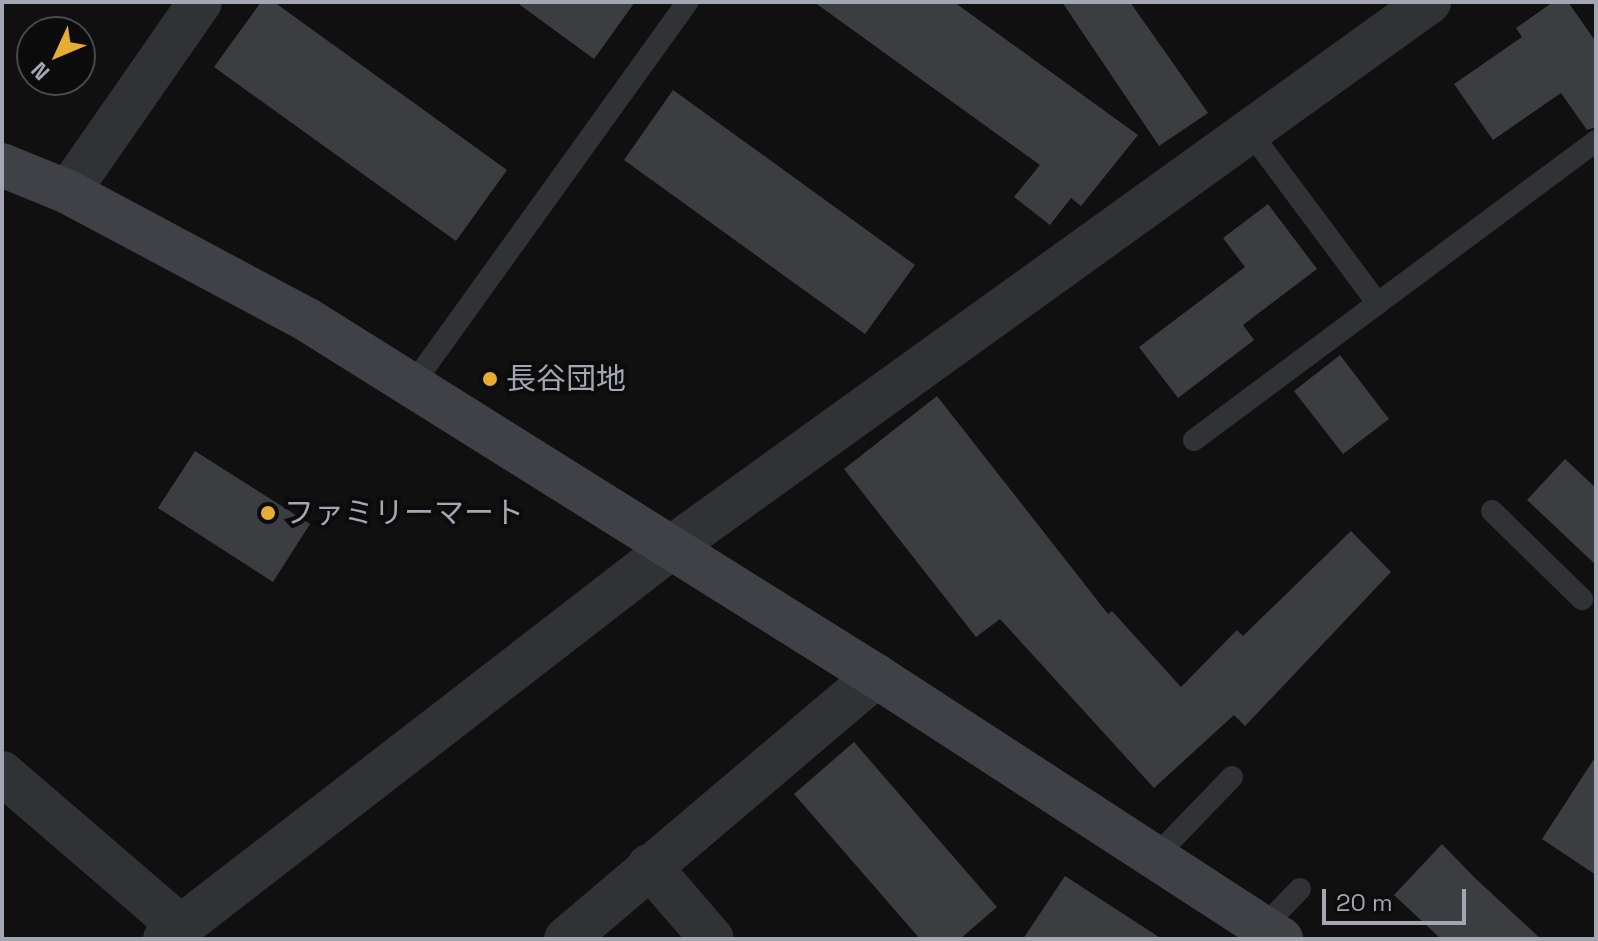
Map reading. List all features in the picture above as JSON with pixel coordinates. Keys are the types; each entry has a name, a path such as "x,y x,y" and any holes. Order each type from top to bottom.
{"street":[{"path":"68,192 200,2"},
{"path":"2,773 173,933 672,547 1247,128 1429,2"},
{"path":"2,165 68,192 306,319 876,676 1272,933"},
{"path":"566,939 876,676"},
{"path":"649,866 712,939"}],"lane":[{"path":"413,384 688,2"},
{"path":"1247,128 1378,304"},
{"path":"1194,440 1596,141"},
{"path":"1492,511 1582,599"},
{"path":"1155,857 1232,777"},
{"path":"1272,933 1300,889"}],"building":[{"path":"261,2 274,2 507,170 456,241 214,67"},
{"path":"516,2 635,2 594,59"},
{"path":"814,2 954,2 1138,135 1081,206 1071,198 1050,225 1014,197 1040,165"},
{"path":"1062,2 1130,2 1208,113 1159,146"},
{"path":"1553,2 1568,2 1596,42 1596,127 1587,130 1561,93 1493,140 1454,84 1522,37 1516,28"},
{"path":"673,90 915,265 865,334 624,160"},
{"path":"1268,204 1317,269 1243,325 1254,340 1178,398 1139,347 1245,267 1223,238"},
{"path":"1340,355 1389,419 1343,454 1294,391"},
{"path":"937,396 1108,614 1112,611 1181,687 1237,630 1243,636 1351,531 1391,572 1245,726 1234,715 1154,788 1000,619 976,637 844,469"},
{"path":"195,451 310,524 273,582 158,508"},
{"path":"1565,459 1596,488 1596,565 1527,500"},
{"path":"854,742 997,907 960,939 920,939 794,794"},
{"path":"1596,756 1596,875 1542,839"},
{"path":"1442,844 1541,939 1441,939 1394,895"},
{"path":"1065,876 1162,939 1023,939"}],"place":[{"name":"長谷団地","path":"490,379"},
{"name":"ファミリーマート","path":"268,513"}]}
